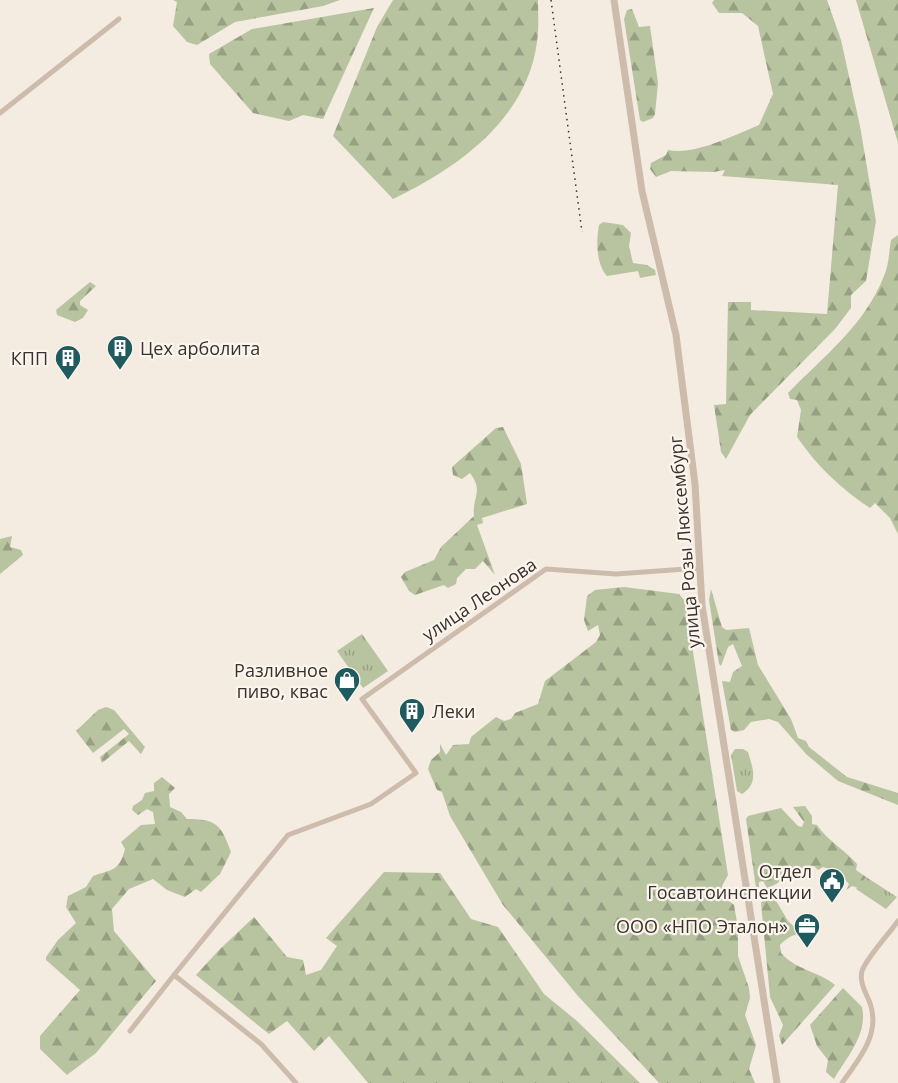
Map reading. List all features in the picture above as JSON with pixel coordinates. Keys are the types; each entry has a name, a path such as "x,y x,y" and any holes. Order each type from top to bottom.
{"street":[{"name":"улица Розы Люксембург","path":"615,0 642,191 676,335 695,484 702,605 777,1083"},
{"path":"0,113 119,19"},
{"name":"улица Леонова","path":"174,975 288,836 371,804 416,772 362,699 546,569 616,574 700,568"},
{"path":"842,1083 859,1059 874,1025 871,1006 862,982 863,970 898,921"},
{"path":"130,1031 174,975 261,1044 296,1083"}],"green space":[{"path":"173,0 340,0 323,6 235,22 197,45 187,42 173,26 177,2"},
{"path":"393,0 538,0 538,21 537,42 531,70 519,95 504,117 486,138 464,156 442,172 393,199 333,136 377,27"},
{"path":"714,0 827,0 841,40 860,126 876,221 866,281 851,295 851,308 835,329 750,415 726,459 721,452 714,405 726,404 728,302 751,302 751,310 827,314 838,185 722,176 725,170 671,171 656,177 650,169 651,163 666,155 668,150 689,150 701,147 759,125 773,94 758,26 742,13 719,13 712,3"},
{"path":"856,0 898,0 898,143"},
{"path":"374,8 323,119 303,115 289,121 253,113 210,64 209,54 252,29"},
{"path":"632,9 639,27 650,26 658,83 655,114 653,118 643,122 640,120 624,19 627,10"},
{"path":"603,222 623,225 631,233 629,246 633,263 647,265 655,270 656,275 640,278 638,271 607,276 603,271 598,252 599,225"},
{"path":"898,235 898,534 890,518 875,503 870,508 849,493 821,467 805,448 797,437 801,410 797,400 790,399 788,393 842,339 866,310 886,272 891,240"},
{"path":"90,282 96,286 80,301 80,305 88,310 83,318 75,322 57,315 56,310"},
{"path":"503,427 521,464 527,504 482,518 483,523 477,525 495,575 483,561 475,569 466,569 457,578 456,584 448,588 444,585 415,595 409,591 401,577 405,572 434,560 441,547 474,516 477,490 474,479 470,473 462,479 453,475 452,467 496,428"},
{"path":"12,536 10,547 21,550 23,555 0,574 0,539"},
{"path":"624,587 679,594 685,601 728,875 722,886 722,895 734,905 738,928 738,956 749,988 750,998 745,1015 756,1045 749,1069 755,1083 659,1083 578,996 503,905 450,816 442,792 437,790 428,769 431,760 440,752 440,744 446,755 453,745 469,744 471,737 496,717 504,721 511,719 515,713 538,704 545,681 596,642 600,635 598,625 588,631 584,620 587,596 595,590"},
{"path":"711,589 722,627 726,630 749,628 758,665 791,719 798,738 806,741 809,747 847,777 898,793 898,805 838,781 806,754 778,722 769,719 751,722 744,730 735,732 731,730 722,681 730,682 733,672 742,666 733,644 728,647 721,666 719,664 709,600"},
{"path":"362,634 388,671 363,688 337,651"},
{"path":"106,707 114,710 145,747 141,754 129,741 102,763 100,757 129,734 124,729 93,753 76,731 98,710"},
{"path":"735,749 748,752 753,770 751,785 742,794 737,791 731,755"},
{"path":"162,777 175,788 169,794 170,807 181,812 187,819 205,820 216,825 224,835 231,852 220,874 201,892 196,889 185,897 167,890 153,879 129,889 112,909 114,931 156,981 96,1053 67,1075 40,1049 40,1036 80,990 46,960 46,957 58,940 76,923 66,907 68,896 86,887 93,876 117,866 125,849 121,842 141,825 155,824 153,812 147,809 138,815 132,810 133,806 142,800 145,793 154,791 154,783"},
{"path":"805,806 812,816 812,824 817,825 852,859 857,864 856,870 866,877 858,888 852,886 846,890 849,884 837,871 823,867 818,870 814,866 787,871 774,885 767,888 763,881 759,882 759,887 756,888 746,819 748,816 781,808 798,826 802,827 804,822 793,807"},
{"path":"384,872 440,873 471,919 498,927 544,994 577,1021 640,1083 368,1083 329,1036 314,1051 287,1021 269,1034 196,975 254,917 287,957 303,960 306,975 321,970 337,946 326,938"},
{"path":"866,877 897,897 886,909 856,889"},
{"path":"766,896 775,899 788,921 802,934 793,935 784,941 780,945 781,953 793,963 822,976 835,985 782,1045 779,1036 783,1025 770,997 761,903"},
{"path":"843,988 862,1007 863,1017 855,1045 834,1079 826,1072 828,1060 817,1046 810,1025"}],"railway":[{"path":"551,0 582,232"}],"place":[{"name":"Цех арболита","path":"120,371"},
{"name":"КПП","path":"68,381"},
{"name":"Разливное пиво, квас","path":"347,703"},
{"name":"Леки","path":"412,734"},
{"name":"Отдел Госавтоинспекции","path":"832,904"},
{"name":"ООО «НПО Эталон»","path":"807,949"}]}
